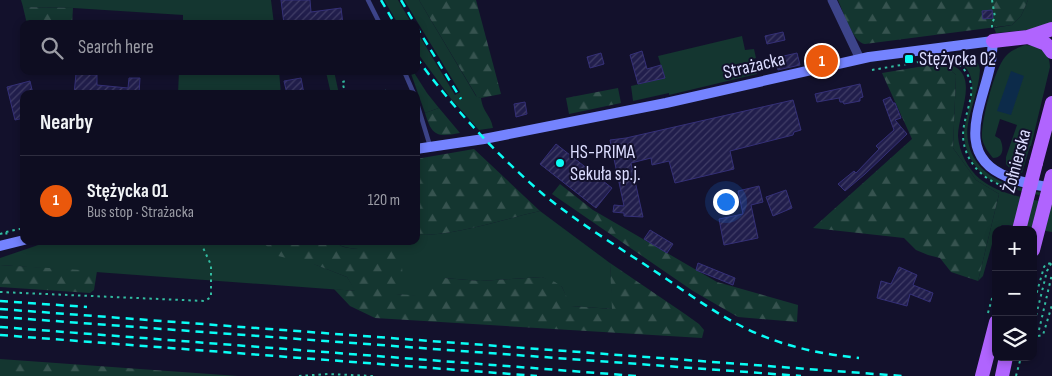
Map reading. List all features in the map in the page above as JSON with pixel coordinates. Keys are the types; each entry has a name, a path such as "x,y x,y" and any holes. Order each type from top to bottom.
{"main road":[{"path":"1052,29 1028,38 993,41 990,66 974,132 976,144 983,159 995,171 1008,177 1052,188"},
{"path":"1028,38 1046,44 1052,52"},
{"name":"Strażacka","path":"420,149 484,139 666,103 860,59 993,41"},
{"name":"Żołnierska","path":"1020,226 1052,103"},
{"name":"Żołnierska","path":"1037,234 1052,176"},
{"path":"0,246 20,241"},
{"path":"982,376 992,338"},
{"path":"1002,376 1005,361"}],"street":[{"path":"832,0 860,59"}],"lane":[{"path":"368,0 378,20"},
{"path":"406,75 412,90"},
{"path":"420,113 430,147"}],"path":[{"path":"992,0 995,17 992,23 993,41"},
{"path":"872,70 938,58 951,60 959,64 967,74 971,84 971,95 964,127 964,145 968,156 977,170 997,184"},
{"path":"345,90 342,82 346,81"},
{"path":"1016,143 1030,147"},
{"path":"6,232 20,229"},
{"path":"0,292 205,301 211,297 212,265 202,245"},
{"path":"1036,316 1050,264 1052,263"},
{"path":"1037,292 1044,267 1046,264 1052,263"},
{"path":"1039,330 1052,274"},
{"path":"1037,335 1043,335 1052,305"},
{"path":"1016,376 1020,361"},
{"path":"298,376 328,374 373,376"}],"green space":[{"path":"21,0 271,0 274,20 183,20 183,15 23,7"},
{"path":"384,0 398,0 410,20 396,20"},
{"path":"404,0 419,0 476,96 481,98 493,128 479,130 452,100 420,56 420,37 455,95 460,92 420,26 420,20 416,20"},
{"path":"419,0 476,0 501,94 477,97"},
{"path":"838,0 1028,0 1021,16 1012,25 865,44 856,38"},
{"path":"1028,0 1052,0 1052,24 1037,29 996,33 994,28 1012,25 1021,16"},
{"path":"23,7 73,8 72,20 26,20"},
{"path":"742,36 745,50 754,49 756,58 753,59 757,74 669,95 669,93 633,101 631,86 665,78 658,56"},
{"path":"1025,45 1043,50 1048,57 1050,67 1031,146 1022,173 1012,171 1006,164 1006,157 1017,125 1000,119 995,136 1000,139 1002,152 997,158 993,158 985,146 982,130 989,96 1001,64 1010,53"},
{"path":"960,53 973,58 978,63 980,70 967,132 972,154 979,164 996,179 1006,184 1052,195 1052,198 1001,185 986,177 973,163 964,140 965,124 972,92 972,82 969,73 963,65 952,59 929,56"},
{"path":"942,63 955,67 962,73 966,82 958,136 962,154 972,170 980,179 996,189 1052,204 1052,232 1037,230 1037,226 992,226 992,244 983,276 978,281 999,194 976,180 953,148 956,75"},
{"path":"942,63 956,75 953,148 976,180 999,194 978,281 951,272 940,258 916,250 904,238 813,228 912,139 882,73"},
{"path":"179,75 279,75 281,90 178,90"},
{"path":"327,75 335,75 338,90 330,90"},
{"path":"411,75 416,75 439,108 425,113 420,99 420,90 417,90"},
{"path":"618,88 621,103 569,114 566,98"},
{"path":"439,108 460,133 441,135 433,131 425,113"},
{"path":"474,149 540,211 448,233 420,235 420,158"},
{"path":"560,184 593,210 717,282 798,305 797,322 738,317 693,291 552,194"},
{"path":"540,211 610,263 613,309 570,306 562,287 542,277 480,281 444,278 426,297 395,294 366,249 354,249 340,245 420,245 420,235 463,230"},
{"path":"38,245 267,245 347,277 356,291 0,265 0,258"},
{"path":"266,245 339,245 356,249 382,248 396,251 402,267 403,279 396,294 425,296 428,284 444,278 480,281 542,277 562,287 571,306 612,309 610,263 685,314 704,330 702,338 375,318 350,306 334,289 355,291 347,277 316,265 278,256"},
{"path":"0,265 97,271 94,290 90,293 0,287"},
{"path":"0,359 238,376 0,376"}],"water":[{"path":"1011,71 1024,76 1011,115 997,111"}],"building":[{"path":"281,0 310,0 311,12 341,8 342,20 284,20"},
{"path":"992,10 993,18 983,19 982,11"},
{"path":"783,32 785,40 767,44 765,36"},
{"path":"642,51 647,69 661,65 665,78 638,84 630,55"},
{"path":"601,53 604,64 590,68 587,57"},
{"path":"797,53 800,65 778,70 775,58"},
{"path":"76,75 97,75 97,85 128,88 129,78 140,78 139,90 74,90"},
{"path":"301,78 303,90 286,90 284,81"},
{"path":"30,81 32,90 20,90 20,119 15,120 7,87"},
{"path":"860,84 863,97 860,98 860,101 844,104 840,102 839,98 817,102 815,94"},
{"path":"890,97 893,103 895,103 901,118 895,120 907,134 845,191 838,184 854,171 856,173 879,149 876,146 894,130 883,100"},
{"path":"793,100 801,130 794,132 793,135 730,151 734,169 675,183 669,161 652,165 651,158 631,163 643,217 624,216 624,213 613,212 614,205 624,206 610,140"},
{"path":"525,102 527,114 516,117 514,104"},
{"path":"556,144 612,188 596,208 540,164"},
{"path":"759,186 763,202 751,205 758,238 724,245 719,219 743,214 738,191"},
{"path":"786,190 792,208 773,216 766,197"},
{"path":"650,230 673,244 667,253 644,239"},
{"path":"698,263 735,278 733,285 696,270"},
{"path":"899,267 917,275 913,285 933,293 930,302 910,294 907,306 877,298 881,281 891,284"}],"railway":[{"path":"381,0 393,20"},
{"path":"401,0 413,20"},
{"path":"420,32 461,99"},
{"path":"420,62 460,112 492,147 544,195 581,223 706,306 743,327 770,339 799,348 859,358"},
{"path":"0,301 87,307"},
{"path":"0,309 902,376"},
{"path":"0,317 801,376"},
{"path":"0,327 636,376"},
{"path":"0,335 537,376"}],"place":[{"name":"Stężycka 02","path":"909,59"},
{"name":"Stężycka 01","path":"822,61"},
{"name":"HS-PRIMA Sekuła sp.j.","path":"560,163"}]}
